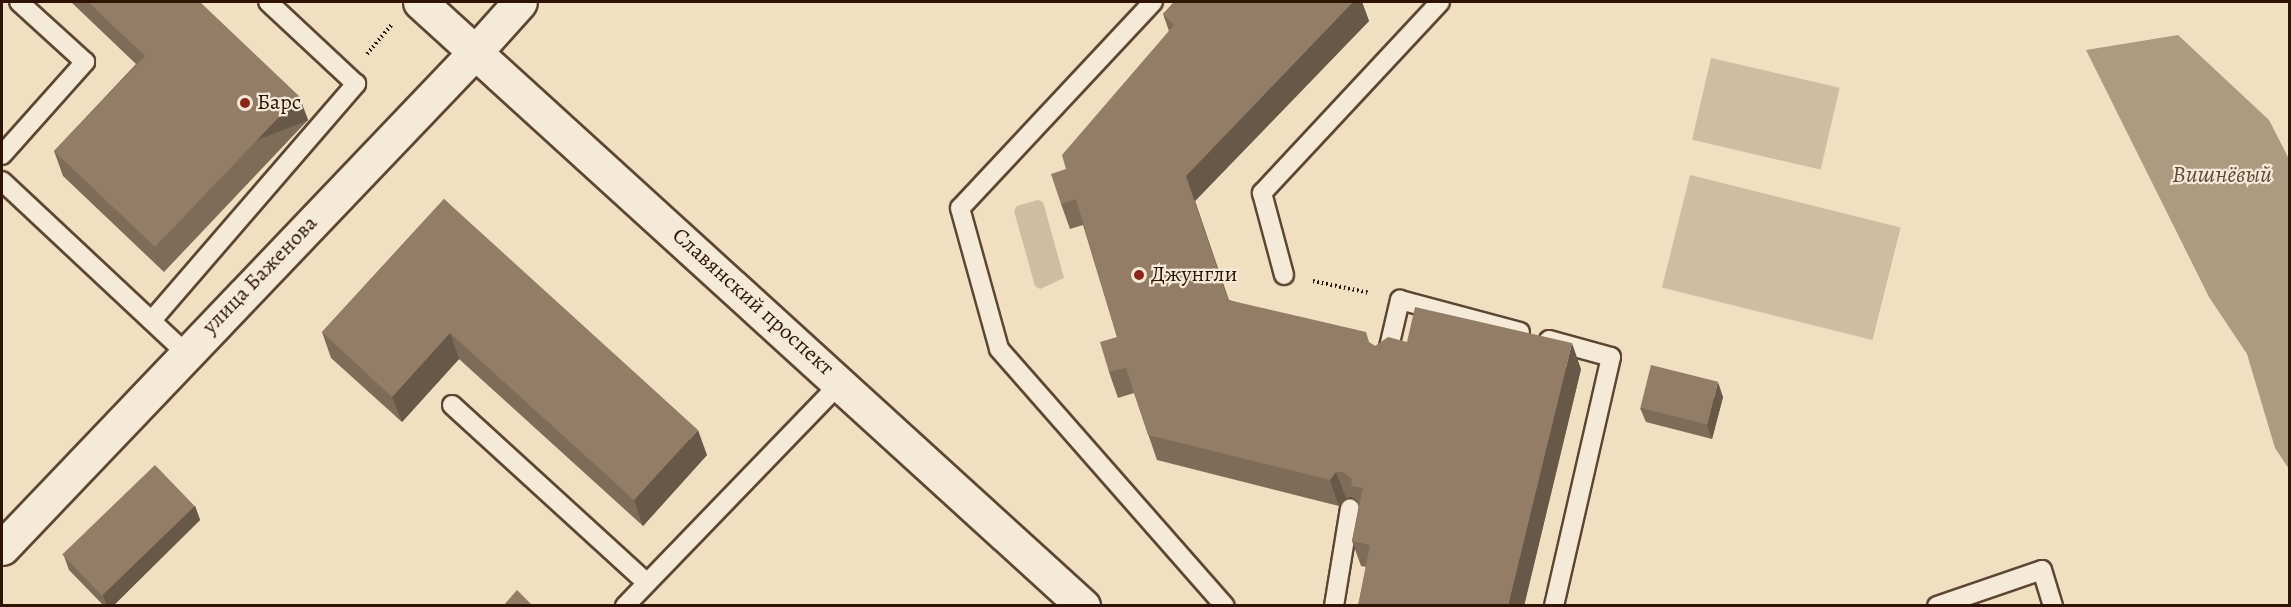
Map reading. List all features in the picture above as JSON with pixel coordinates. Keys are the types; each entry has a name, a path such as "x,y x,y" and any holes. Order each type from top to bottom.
{"street":[{"name":"Славянский проспект","path":"420,2 477,50 1083,606"},
{"name":"улица Баженова","path":"2,549 185,352 477,50 520,2"}],"lane":[{"path":"2,155 85,62 19,2"},
{"path":"153,319 356,84 268,2"},
{"path":"1153,2 960,208 999,349 1225,606"},
{"path":"1284,275 1262,194 1440,2"},
{"path":"2,181 153,319 185,352"},
{"path":"1386,360 1400,300 1611,357 1554,606"},
{"path":"625,606 841,382"},
{"path":"452,405 647,583"},
{"path":"1335,606 1350,508"},
{"path":"1936,606 2042,570 2053,606"}],"path":[{"path":"1307,280 1354,290"}],"shaded area":[{"path":"1711,58 1840,88 1821,170 1692,140"},
{"path":"1690,175 1901,227 1872,340 1662,288"},
{"path":"1038,200 1043,202 1064,278 1040,289 1035,286 1014,211 1017,206"}],"water":[{"name":"Вишнёвый","path":"2178,35 2269,120 2289,159 2289,469 2275,448 2247,354 2209,297 2086,50"}],"building":[{"path":"88,2 200,2 299,96 155,247 54,151 145,56"},
{"path":"1174,2 1353,2 1186,176 1228,300 1366,332 1369,342 1375,346 1388,337 1407,342 1415,307 1572,343 1508,606 1358,606 1370,545 1352,541 1363,488 1352,486 1351,478 1343,472 1336,472 1330,480 1148,435 1126,368 1109,372 1100,342 1117,337 1076,199 1061,204 1051,174 1066,169 1062,155 1174,25 1163,14"},
{"path":"444,199 698,430 634,500 450,333 392,397 322,332"},
{"path":"1651,365 1718,382 1707,424 1640,408"},
{"path":"155,465 195,506 102,596 62,555"},
{"path":"517,590 533,606 503,606"}],"place":[{"name":"Барс","path":"245,103"},
{"name":"Джунгли","path":"1139,275"}]}
